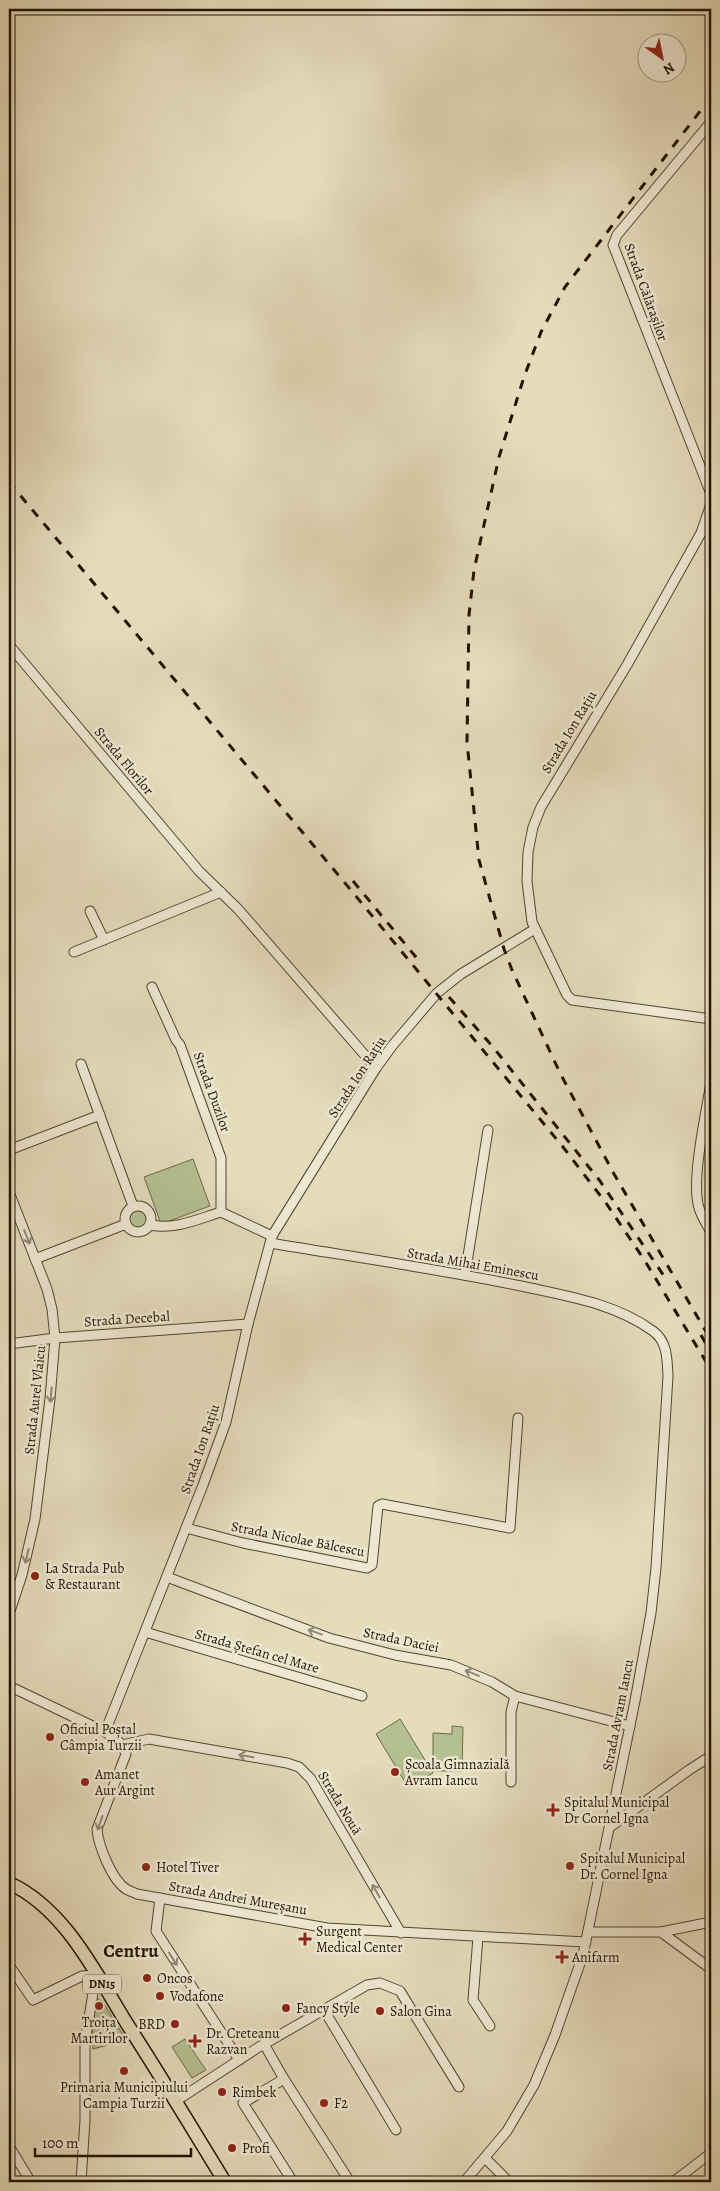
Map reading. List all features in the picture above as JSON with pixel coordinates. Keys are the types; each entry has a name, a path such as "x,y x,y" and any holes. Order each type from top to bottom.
{"main road":[{"name":"DN15","path":"9,1883 29,1895 63,1927 96,1975 225,2182"}],"street":[{"name":"Strada Călărașilor","path":"711,122 617,235 613,245 711,494"},
{"name":"Strada Ion Rațiu","path":"105,1732 226,1422 248,1324 271,1240 376,1068 392,1046 437,993 461,974 535,929 527,881 528,852 532,827 541,807 627,665 701,533 711,504"},
{"path":"701,533 711,533"},
{"name":"Strada Florilor","path":"9,645 199,871 238,909 376,1068"},
{"path":"74,952 221,892"},
{"path":"90,911 104,940"},
{"path":"535,929 567,995 572,1000 711,1019"},
{"name":"Strada Duzilor","path":"152,987 180,1045 221,1158 221,1212"},
{"path":"81,1064 133,1206"},
{"path":"711,1082 697,1175 696,1194 700,1215 711,1232"},
{"path":"9,1150 100,1115"},
{"path":"465,1275 488,1130"},
{"name":"Strada Aurel Vlaicu","path":"9,1192 52,1309 55,1338 50,1399 35,1520 22,1575 9,1614"},
{"path":"133,1206 141,1206 148,1210 152,1217 150,1225 145,1231 137,1232 130,1230 126,1224 125,1215 133,1206"},
{"path":"150,1225 163,1228 221,1212"},
{"name":"Strada Mihai Eminescu","path":"221,1212 271,1240 465,1275 584,1300 621,1313 654,1331 661,1339"},
{"path":"35,1259 126,1224"},
{"name":"Strada Decebal","path":"9,1344 55,1338 248,1324"},
{"name":"Strada Avram Iancu","path":"464,2182 507,2131 534,2085 558,2026 583,1955 610,1827 651,1613 656,1568 668,1376 666,1350 661,1339"},
{"name":"Strada Nicolae Bălcescu","path":"186,1528 243,1543 367,1568 372,1565 378,1506 382,1504 510,1528 518,1418"},
{"name":"Strada Daciei","path":"167,1577 329,1638 395,1655 451,1665 492,1682 515,1696 630,1726"},
{"name":"Strada Ștefan cel Mare","path":"145,1632 362,1696"},
{"path":"9,1686 105,1732 122,1745"},
{"path":"511,1782 511,1712 515,1696"},
{"name":"Strada Nouă","path":"122,1745 149,1739 288,1763 299,1767 311,1779 401,1933"},
{"name":"Strada Andrei Mureșanu","path":"122,1745 126,1754 97,1829 98,1838 107,1862 125,1888 137,1894 327,1928 586,1942"},
{"path":"610,1827 688,1770 711,1756"},
{"path":"160,1898 156,1931 239,2060"},
{"path":"588,1932 661,1932 711,1922"},
{"path":"661,1932 711,1969"},
{"path":"478,1937 473,2000 490,2026"},
{"path":"9,1965 33,2000 82,1976 96,1975 85,2042 85,2120 81,2182"},
{"path":"176,2101 264,2044 367,1986 380,1983 400,1991 459,2087"},
{"path":"324,2010 396,2130"},
{"path":"264,2044 284,2079 350,2182"},
{"path":"284,2079 244,2103 293,2182"},
{"path":"9,2146 31,2182"},
{"path":"673,2182 711,2153"},
{"path":"485,2158 509,2182"}],"green space":[{"path":"193,1159 210,1206 161,1224 144,1177"},
{"path":"138,1208 145,1211 148,1218 145,1225 138,1228 131,1225 128,1218 131,1211"},
{"path":"400,1719 433,1773 408,1787 376,1734"},
{"path":"452,1726 463,1727 462,1771 433,1771 433,1733 452,1734"},
{"path":"97,1998 103,2002 126,2040 93,2049 92,2010"},
{"path":"185,2039 206,2070 192,2078 172,2047"}],"railway":[{"path":"711,97 565,287 541,332 524,377 499,457 474,570 469,615 467,742 479,860 504,949 512,970 560,1073 614,1174 711,1340"},
{"path":"9,482 563,1147 606,1203 645,1261 711,1370"},
{"path":"353,881 420,962"},
{"path":"449,997 493,1047 600,1181 668,1282"},
{"path":"701,1335 711,1353"}],"place":[{"name":"La Strada Pub & Restaurant","path":"35,1576"},
{"name":"Oficiul Poștal Câmpia Turzii","path":"50,1737"},
{"name":"Școala Gimnazială Avram Iancu","path":"395,1772"},
{"name":"Amanet Aur Argint","path":"85,1782"},
{"name":"Spitalul Municipal Dr Cornel Igna","path":"553,1810"},
{"name":"Spitalul Municipal Dr. Cornel Igna","path":"570,1866"},
{"name":"Hotel Tiver","path":"146,1867"},
{"name":"Surgent Medical Center","path":"305,1939"},
{"name":"Anifarm","path":"562,1957"},
{"name":"Oncos","path":"147,1978"},
{"name":"Vodafone","path":"160,1996"},
{"name":"Troița Martirilor","path":"99,2006"},
{"name":"Fancy Style","path":"286,2008"},
{"name":"Salon Gina","path":"380,2011"},
{"name":"BRD","path":"175,2024"},
{"name":"Dr. Creteanu Razvan","path":"195,2041"},
{"name":"Primaria Municipiului Campia Turzii","path":"124,2071"},
{"name":"Rimbek","path":"222,2092"},
{"name":"F2","path":"324,2103"},
{"name":"Profi","path":"232,2148"}],"district":[{"name":"Centru","path":"131,1951"}]}
